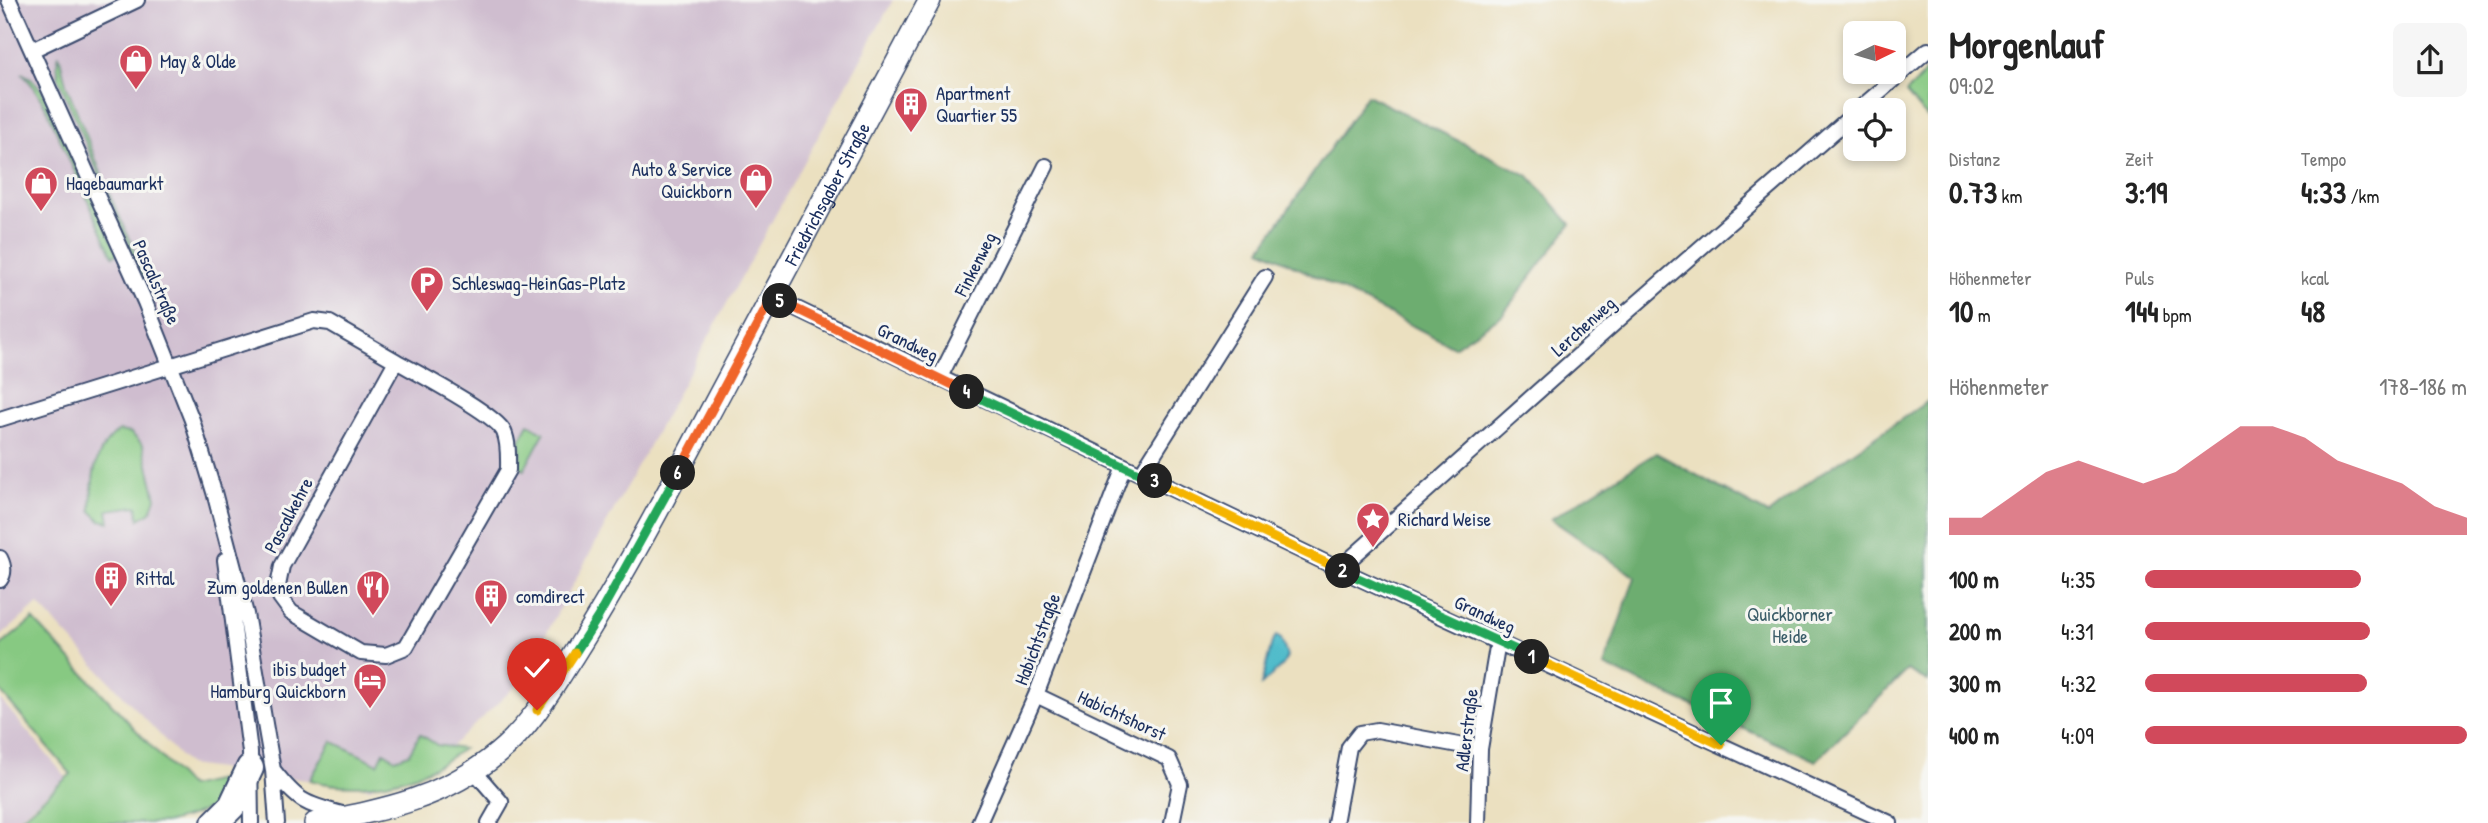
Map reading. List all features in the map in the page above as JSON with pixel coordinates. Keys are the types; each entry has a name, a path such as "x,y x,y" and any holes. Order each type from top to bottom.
{"highway":[{"path":"215,823 261,769"}],"main road":[{"name":"Friedrichsgaber Straße","path":"315,823 346,820 409,803 449,785 499,752 531,719 592,627 661,505 930,0"}],"street":[{"name":"Pascalstraße","path":"9,0 172,364 192,420 246,614 261,769 277,823"},
{"path":"32,50 137,0"},
{"name":"Lerchenweg","path":"1873,98 1928,50"},
{"name":"Lerchenweg","path":"1339,569 1843,124"},
{"name":"Finkenweg","path":"939,379 1046,166"},
{"path":"1141,474 1265,277"},
{"name":"Grandweg","path":"772,297 1339,569 1890,823"},
{"path":"0,419 314,321 330,323 396,361"},
{"name":"Pascalkehre","path":"396,361 483,412 504,430 508,470 406,647 386,655 361,653 291,612 280,597 278,586 282,566 396,361"},
{"name":"Habichtstraße","path":"979,823 1036,695 1124,466"},
{"name":"Pascalstraße","path":"226,537 225,567 250,752 261,769 251,823"},
{"path":"0,558 4,568 0,580"},
{"name":"Adlerstraße","path":"1478,823 1480,749 1498,641"},
{"name":"Habichtshorst","path":"1036,695 1169,759 1180,784 1172,823"},
{"path":"1335,823 1349,747 1360,733 1377,730 1480,749"},
{"name":"Friedrichsgaber Straße","path":"261,769 294,796 346,820"},
{"path":"474,771 501,802 489,823"}],"shaded area":[{"path":"0,0 893,0 519,683 452,746 370,788 188,765 38,604 0,637"},
{"path":"0,699 66,777 12,823 0,823"}],"green space":[{"path":"59,54 66,84 109,193 146,276 142,277 59,80"},
{"path":"1928,70 1928,119 1906,93"},
{"path":"22,73 42,90 118,254 113,256 46,108"},
{"path":"1367,95 1529,176 1571,224 1502,315 1454,347 1261,249"},
{"name":"Quickborner Heide","path":"1928,401 1928,681 1907,670 1816,761 1604,666 1635,577 1551,519 1656,453 1768,514 1812,480"},
{"path":"529,424 544,433 524,470 519,466 520,440"},
{"path":"119,431 131,433 143,445 156,498 151,512 139,519 137,506 108,510 110,522 100,520 91,511 92,489 95,467 103,447"},
{"path":"33,619 189,787 237,776 222,803 165,823 15,823 71,774 0,691 0,646"},
{"path":"420,734 437,745 463,749 430,769 386,783 355,786 310,780 332,741 378,764 384,752 395,759 409,754"}],"water":[{"path":"1276,636 1281,639 1287,656 1283,665 1261,685 1272,642"}],"place":[{"name":"May & Olde","path":"136,91"},
{"name":"Apartment Quartier 55","path":"911,134"},
{"name":"Auto & Service Quickborn","path":"756,210"},
{"name":"Hagebaumarkt","path":"41,213"},
{"name":"Schleswag-HeinGas-Platz","path":"427,313"},
{"name":"Richard Weise","path":"1373,549"},
{"name":"Rittal","path":"111,608"},
{"name":"Zum goldenen Bullen","path":"373,617"},
{"name":"comdirect","path":"491,626"},
{"name":"ibis budget Hamburg Quickborn","path":"370,710"}],"route":[{"path":"537,710 598,617 772,297 1285,544 1721,745"}]}
